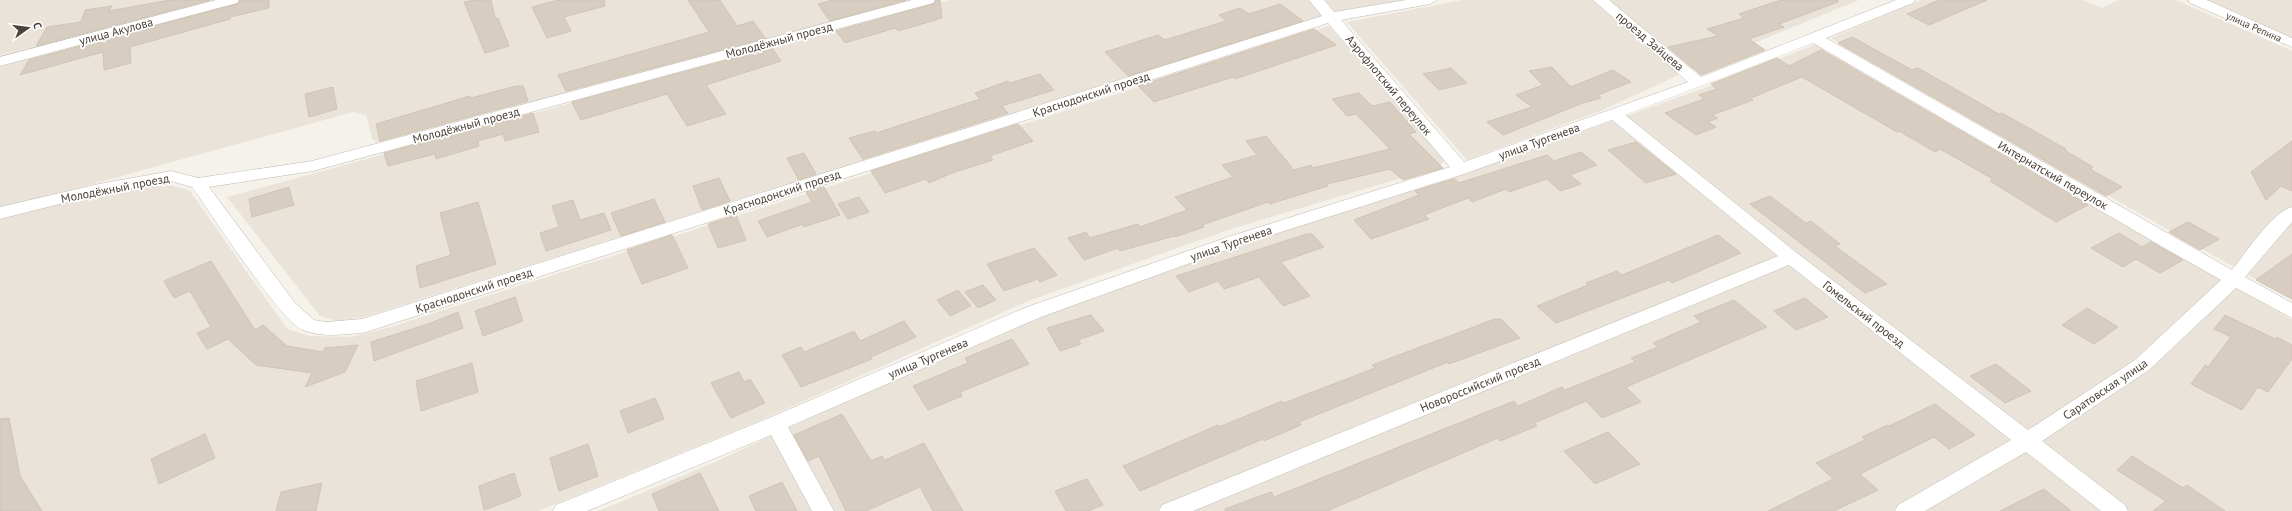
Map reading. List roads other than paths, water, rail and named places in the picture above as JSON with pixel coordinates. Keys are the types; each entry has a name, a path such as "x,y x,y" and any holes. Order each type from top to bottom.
{"street":[{"name":"улица Акулова","path":"0,62 232,0"},
{"name":"Молодёжный проезд","path":"0,213 99,189 171,176 198,183 313,166 928,0"},
{"name":"Аэрофлотский переулок","path":"1316,0 1461,170"},
{"name":"Краснодонский проезд","path":"198,183 288,308 308,325 320,328 326,329 363,326 1332,17 1430,0"},
{"name":"проезд Зайцева","path":"1600,0 1699,83"},
{"name":"улица Тургенева","path":"564,511 776,424 1034,312 1234,241 1461,170 1699,83 1908,0"},
{"name":"улица Репина","path":"2195,0 2292,43"},
{"name":"Интернатский переулок","path":"1814,37 2292,311"},
{"name":"Гомельский проезд","path":"1614,114 1791,257 2117,511"},
{"name":"Саратовская улица","path":"1906,511 2027,441 2142,365 2234,279 2279,224 2292,213"},
{"name":"Новороссийский проезд","path":"1177,510 1791,257"},
{"path":"776,424 823,511"}]}
